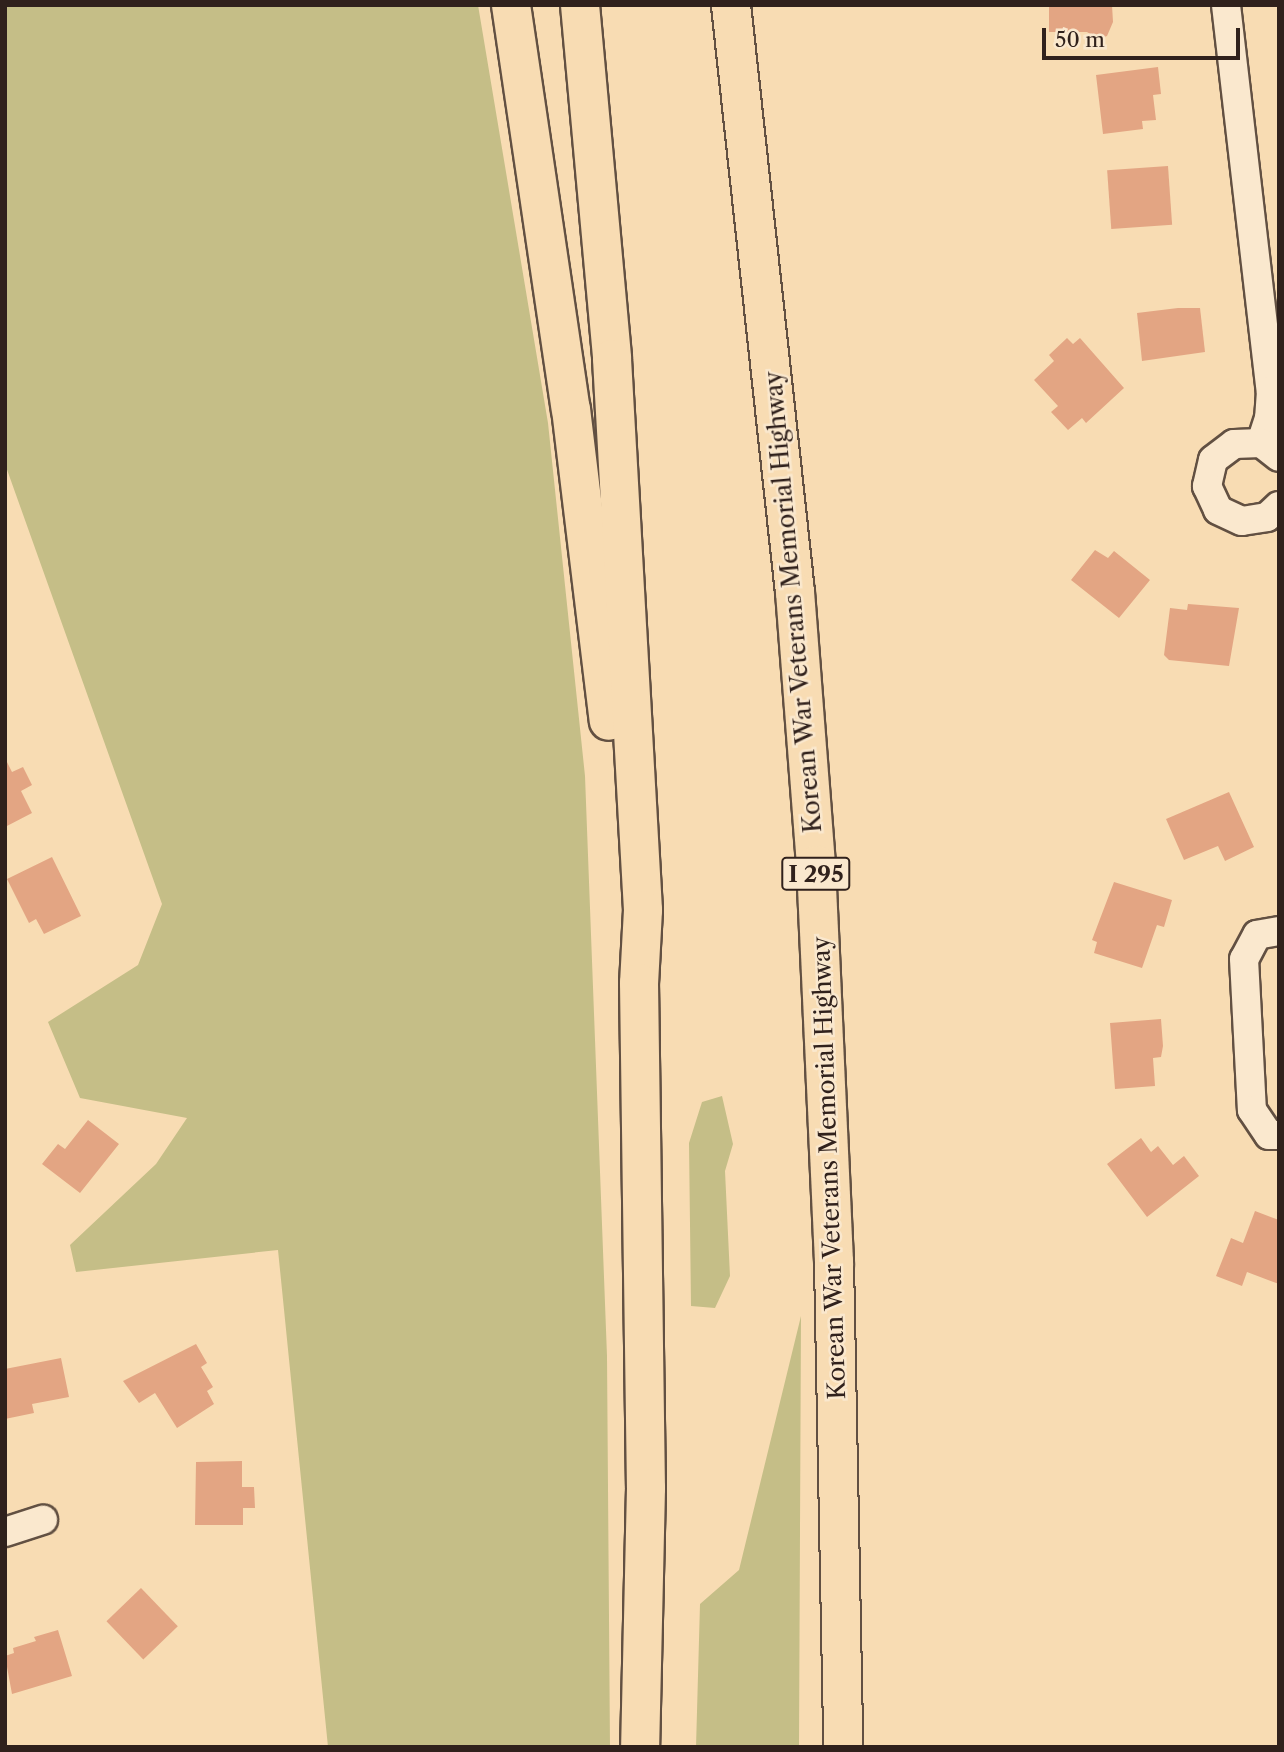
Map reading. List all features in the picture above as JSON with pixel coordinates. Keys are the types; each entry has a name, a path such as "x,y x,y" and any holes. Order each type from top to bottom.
{"highway":[{"path":"511,5 599,618 623,915 639,983"},
{"path":"580,5 612,359 628,592 643,910 639,983 646,1488 640,1747"},
{"name":"Korean War Veterans Memorial Highway","path":"731,5 791,550 816,865 834,1262 843,1747"}],"street":[{"path":"1226,5 1271,391 1270,450 1234,444 1213,460 1207,486 1218,510 1242,522 1267,517 1279,506"},
{"path":"1279,931 1257,934 1244,959 1252,1110 1269,1135 1279,1135"},
{"path":"5,1532 43,1520"}],"shaded area":[{"path":"5,5 478,5 548,423 585,776 607,1356 610,1747 328,1747 278,1250 76,1272 70,1245 156,1164 187,1118 80,1098 48,1022 138,965 162,904 5,464"},
{"path":"722,1096 733,1144 725,1171 730,1276 715,1308 691,1306 689,1143 702,1102"},
{"path":"801,1316 799,1747 696,1747 700,1604 739,1570"}],"building":[{"path":"1049,5 1112,5 1113,22 1107,36 1098,39 1087,32 1049,32"},
{"path":"1158,67 1161,94 1153,95 1156,120 1142,121 1143,129 1103,134 1096,75"},
{"path":"1168,166 1172,225 1111,229 1107,170"},
{"path":"1200,308 1205,352 1142,361 1137,313"},
{"path":"1067,338 1073,344 1080,338 1124,388 1086,423 1082,418 1068,430 1051,412 1058,406 1034,380 1054,361 1049,355"},
{"path":"1095,550 1108,558 1114,551 1150,580 1119,618 1071,580"},
{"path":"1188,604 1239,608 1229,666 1169,660 1164,655 1170,608 1187,610"},
{"path":"5,758 12,772 23,767 32,785 21,791 32,813 5,827"},
{"path":"1229,792 1254,847 1225,861 1218,846 1184,860 1166,819"},
{"path":"52,857 81,916 44,934 36,919 29,923 7,879"},
{"path":"1114,882 1172,900 1164,927 1157,925 1142,968 1094,953 1097,942 1092,940"},
{"path":"1161,1019 1161,1057 1153,1058 1155,1086 1115,1089 1110,1023"},
{"path":"88,1120 119,1144 80,1193 42,1164 58,1144 65,1149"},
{"path":"1141,1138 1151,1152 1158,1146 1173,1165 1184,1156 1199,1176 1147,1217 1107,1164"},
{"path":"1255,1211 1279,1220 1279,1284 1247,1272 1242,1286 1216,1276 1231,1238 1243,1243"},
{"path":"196,1344 207,1363 201,1367 213,1387 207,1391 214,1404 177,1428 155,1393 139,1403 123,1381"},
{"path":"61,1358 69,1397 32,1404 34,1413 5,1419 5,1369"},
{"path":"242,1461 242,1487 254,1487 255,1508 243,1508 243,1525 195,1525 196,1462"},
{"path":"141,1588 178,1626 143,1659 106,1621"},
{"path":"58,1630 72,1676 12,1694 5,1656 14,1653 13,1648 36,1641 34,1637"}]}
